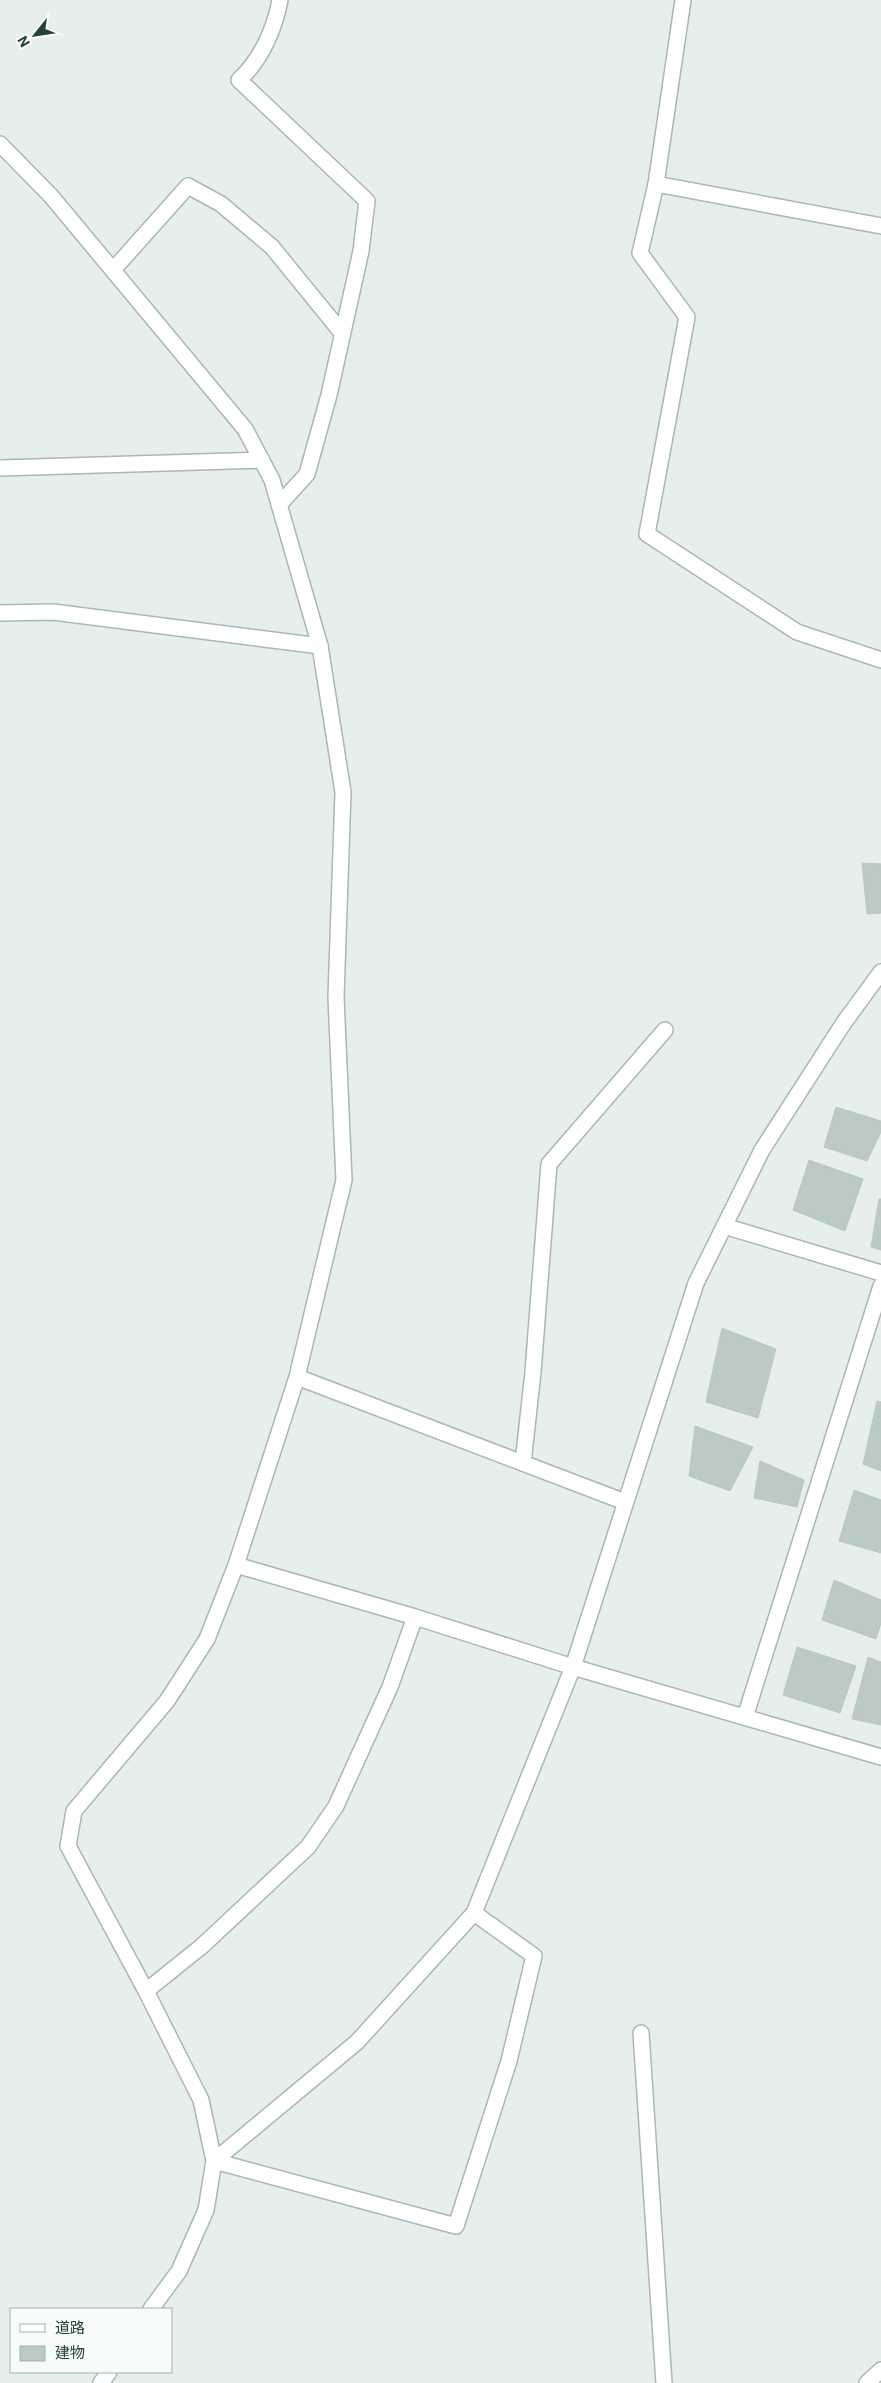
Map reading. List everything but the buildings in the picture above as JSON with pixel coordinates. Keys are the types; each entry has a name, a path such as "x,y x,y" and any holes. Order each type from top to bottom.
{"street":[{"path":"279,505 307,474 329,395 361,251 367,201 239,80 250,70 276,22 280,0"},
{"path":"683,0 656,184 640,253 687,317 647,534 797,632 881,660"},
{"path":"0,144 51,196 246,428 272,480 320,646 343,792 336,997 344,1180 297,1377 236,1565 207,1639 167,1701 74,1811 70,1830 68,1846 202,2100 214,2161 206,2210 179,2271 152,2308"},
{"path":"656,184 881,226"},
{"path":"113,270 188,186 221,204 272,247 342,333"},
{"path":"0,468 262,460"},
{"path":"0,614 53,612 320,646"},
{"path":"214,2161 358,2042 474,1913 573,1667 696,1284 762,1150 842,1024 881,972"},
{"path":"523,1463 533,1372 549,1164 665,1030"},
{"path":"724,1226 881,1272"},
{"path":"744,1717 881,1286"},
{"path":"297,1377 625,1502"},
{"path":"236,1565 415,1617 573,1667 881,1757"},
{"path":"146,1991 202,1946 308,1848 336,1806 390,1687 415,1617"},
{"path":"214,2161 456,2226 509,2061 534,1956 474,1913"},
{"path":"641,2033 664,2383"},
{"path":"867,2383 881,2370"}]}
